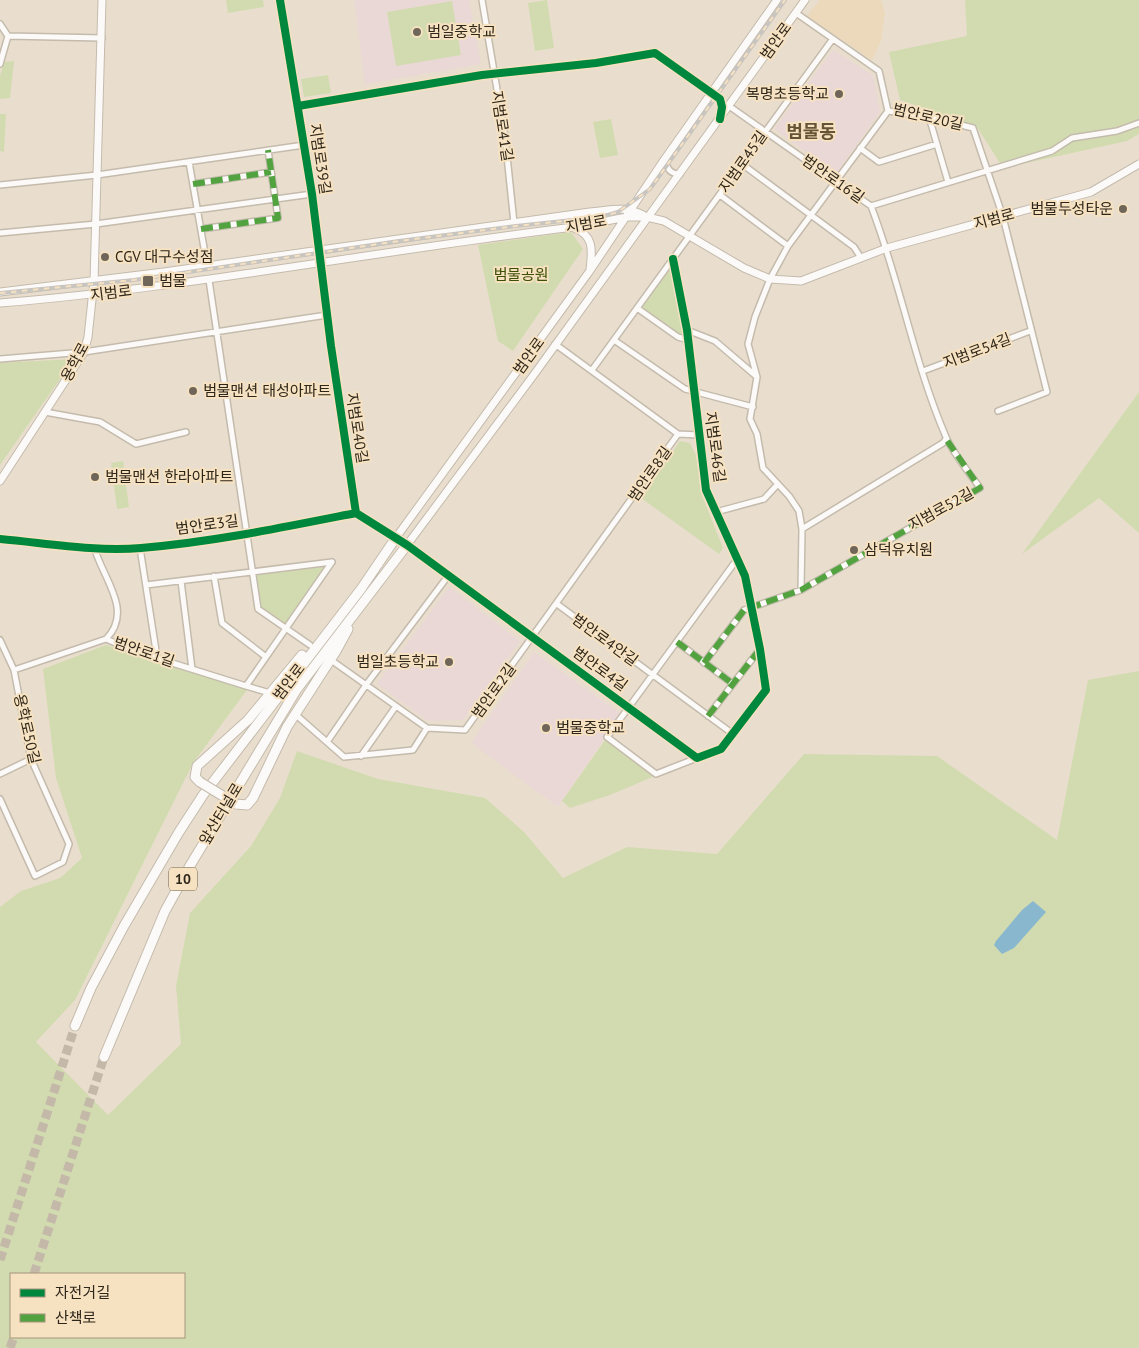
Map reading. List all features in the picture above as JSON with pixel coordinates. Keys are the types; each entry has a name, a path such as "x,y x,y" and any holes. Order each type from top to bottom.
{"highway":[{"name":"범안로","path":"272,705 361,590 395,539"},
{"name":"범안로","path":"283,711 361,604 407,545"},
{"path":"361,590 310,645 248,720 197,766 195,777 200,782 236,804 247,805 253,798 295,714 331,660 361,604"},
{"name":"앞산터널로","path":"75,1026 91,988 168,850 203,795 272,705"},
{"name":"앞산터널로","path":"104,1057 166,911 283,711"}],"main road":[{"name":"용학로","path":"0,481 84,352 88,337 94,296 102,0"},
{"name":"범안로","path":"395,539 589,272 664,160 777,0"},
{"name":"범안로","path":"407,545 680,174 805,0"},
{"name":"지범로","path":"0,303 94,296 574,228 627,217 647,217 664,221 744,268 770,279 802,281 887,248 1090,192 1139,164"},
{"path":"0,292 207,266 624,208 632,209 647,217"},
{"path":"574,228 584,232 590,240 593,249 589,272"},
{"path":"356,514 407,545"},
{"name":"범안로3길","path":"0,539 94,547 140,548 246,534 356,514"}],"street":[{"name":"지범로39길","path":"280,0 322,263"},
{"name":"지범로41길","path":"482,0 505,137 514,223"},
{"name":"범안로20길","path":"796,13 832,40 879,71 888,111 929,117 973,128 987,170"},
{"path":"0,24 8,36 0,64"},
{"path":"8,36 102,38"},
{"name":"지범로45길","path":"691,236 832,40"},
{"path":"298,106 494,73 596,63 655,53 712,92 720,100 722,107 720,119"},
{"name":"범안로16길","path":"729,106 871,206 1052,151 1072,138 1117,131 1139,122"},
{"path":"801,590 802,529 799,511 789,496 777,485 764,468 757,434 750,420 757,377 748,344 754,317 770,279 788,246 888,111"},
{"path":"929,117 948,182"},
{"path":"860,148 879,162 937,144"},
{"name":"지범로39길","path":"97,175 304,145"},
{"path":"201,229 278,218 268,150"},
{"path":"664,160 669,171 673,174 680,174"},
{"path":"189,162 207,266"},
{"path":"742,164 854,247 862,258"},
{"path":"987,170 1003,217 1030,331 1047,392 998,411"},
{"path":"193,184 271,172"},
{"path":"0,185 97,175"},
{"name":"지범로39길","path":"96,224 312,194"},
{"path":"720,195 788,246"},
{"name":"지범로52길","path":"752,605 801,590 980,488 946,438 923,371 887,248 871,206"},
{"path":"0,233 96,224"},
{"path":"592,370 691,236"},
{"name":"지범로46길","path":"673,258 687,330 706,490 738,558 752,605 766,690 732,734"},
{"path":"0,359 84,352 328,317 322,263"},
{"path":"209,280 258,609 310,645"},
{"path":"637,308 678,337 688,340"},
{"name":"지범로40길","path":"328,317 356,514"},
{"path":"687,330 715,341 757,377"},
{"name":"지범로54길","path":"923,371 1030,331"},
{"name":"지범로46길","path":"614,340 694,393 753,407"},
{"name":"범안로8길","path":"533,638 678,434 555,344"},
{"path":"45,412 100,422 136,444 186,432"},
{"path":"678,434 699,435"},
{"path":"802,529 943,443 946,438"},
{"path":"716,512 764,499 777,485"},
{"name":"범안로4길","path":"407,545 697,758"},
{"path":"94,547 98,563 119,610 119,621 114,631 106,639"},
{"path":"140,548 157,657"},
{"name":"범안로4안길","path":"697,758 656,774 607,737 738,558"},
{"path":"146,585 332,562 246,686"},
{"path":"214,576 222,623 266,657"},
{"path":"327,742 366,685 448,576"},
{"path":"181,581 192,669"},
{"name":"범안로4안길","path":"557,604 732,734"},
{"path":"704,662 744,610 752,605"},
{"name":"범안로2길","path":"427,728 465,730 533,638"},
{"name":"범안로1길","path":"14,670 106,639 118,645 270,693"},
{"name":"용학로50길","path":"0,640 14,670 31,759 69,844 63,862 36,876 0,799"},
{"path":"676,642 733,684"},
{"path":"708,716 760,649"},
{"path":"331,660 427,728"},
{"path":"361,756 396,706"},
{"name":"범안로","path":"295,714 344,757 412,750 427,728"},
{"path":"697,758 721,749 732,734"},
{"path":"0,774 31,759"}],"shaded area":[{"name":"범일중학교","path":"354,0 469,0 481,64 365,84"},
{"path":"820,0 881,0 885,13 881,41 872,60 807,16"},
{"name":"복명초등학교","path":"833,50 873,75 880,112 836,174 774,129"},
{"name":"범일초등학교","path":"449,587 520,641 463,720 428,721 377,684"},
{"name":"범물중학교","path":"534,652 621,714 558,807 471,743"}],"green space":[{"path":"226,0 263,0 264,7 228,13"},
{"path":"547,0 554,48 535,51 528,3"},
{"path":"965,0 1139,0 1139,134 1127,141 1003,168 977,127 900,100 889,52 967,36"},
{"path":"452,1 461,55 396,66 387,12"},
{"path":"14,61 10,98 0,99 0,76 4,62"},
{"path":"328,75 331,93 304,97 301,79"},
{"path":"0,114 6,114 4,152 0,151"},
{"path":"611,119 618,155 600,158 593,122"},
{"name":"범물공원","path":"571,232 583,249 513,351 498,341 478,245"},
{"path":"673,262 683,334 680,336 639,308"},
{"path":"74,359 0,465 0,363"},
{"path":"1139,392 1139,533 1099,498 1022,554"},
{"path":"680,441 690,443 696,455 701,493 723,548 719,554 641,498"},
{"path":"123,461 129,507 117,509 111,463"},
{"path":"325,568 286,624 260,607 256,574"},
{"path":"106,645 247,690 193,763 75,1000 36,1042 108,1115 181,1044 176,986 190,913 251,846 280,798 297,751 378,779 485,798 524,832 563,878 627,847 717,854 804,754 937,756 1057,840 1088,680 1139,671 1139,1348 0,1348 0,907 21,891 60,878 82,858 56,778 43,669"},
{"path":"605,740 655,776 610,795 570,808 562,801"}],"water":[{"path":"1033,901 1046,912 1014,948 1002,954 994,945 996,941 1022,910"}],"tunnel":[{"path":"0,1260 75,1026"},
{"path":"34,1273 104,1057"},
{"path":"10,1348 14,1338"}],"railway":[{"path":"0,293 134,280 399,241 601,217 618,212 650,189 785,0"}],"marked path":[{"path":"201,229 278,218 268,150"},
{"path":"193,184 271,172"},
{"path":"704,663 744,610 801,590 980,488 946,439"},
{"path":"677,642 733,684"},
{"path":"708,716 760,649"}],"cycle path":[{"path":"280,0 312,194 331,346 356,513"},
{"path":"298,106 482,75 596,63 655,53 720,99 722,107 720,119"},
{"path":"0,539 88,548 141,548 222,538 356,513 407,545 697,758 721,749 766,690 760,649 745,576 706,490 687,330 673,259"}],"place":[{"name":"범일중학교","path":"417,32"},
{"name":"복명초등학교","path":"839,94"},
{"name":"범물두성타운","path":"1123,209"},
{"name":"CGV 대구수성점","path":"105,257"},
{"name":"범물","path":"148,281"},
{"name":"범물맨션 태성아파트","path":"193,391"},
{"name":"범물맨션 한라아파트","path":"95,477"},
{"name":"삼덕유치원","path":"854,550"},
{"name":"범일초등학교","path":"449,662"},
{"name":"범물중학교","path":"546,728"}],"district":[{"name":"범물동","path":"811,132"}]}
